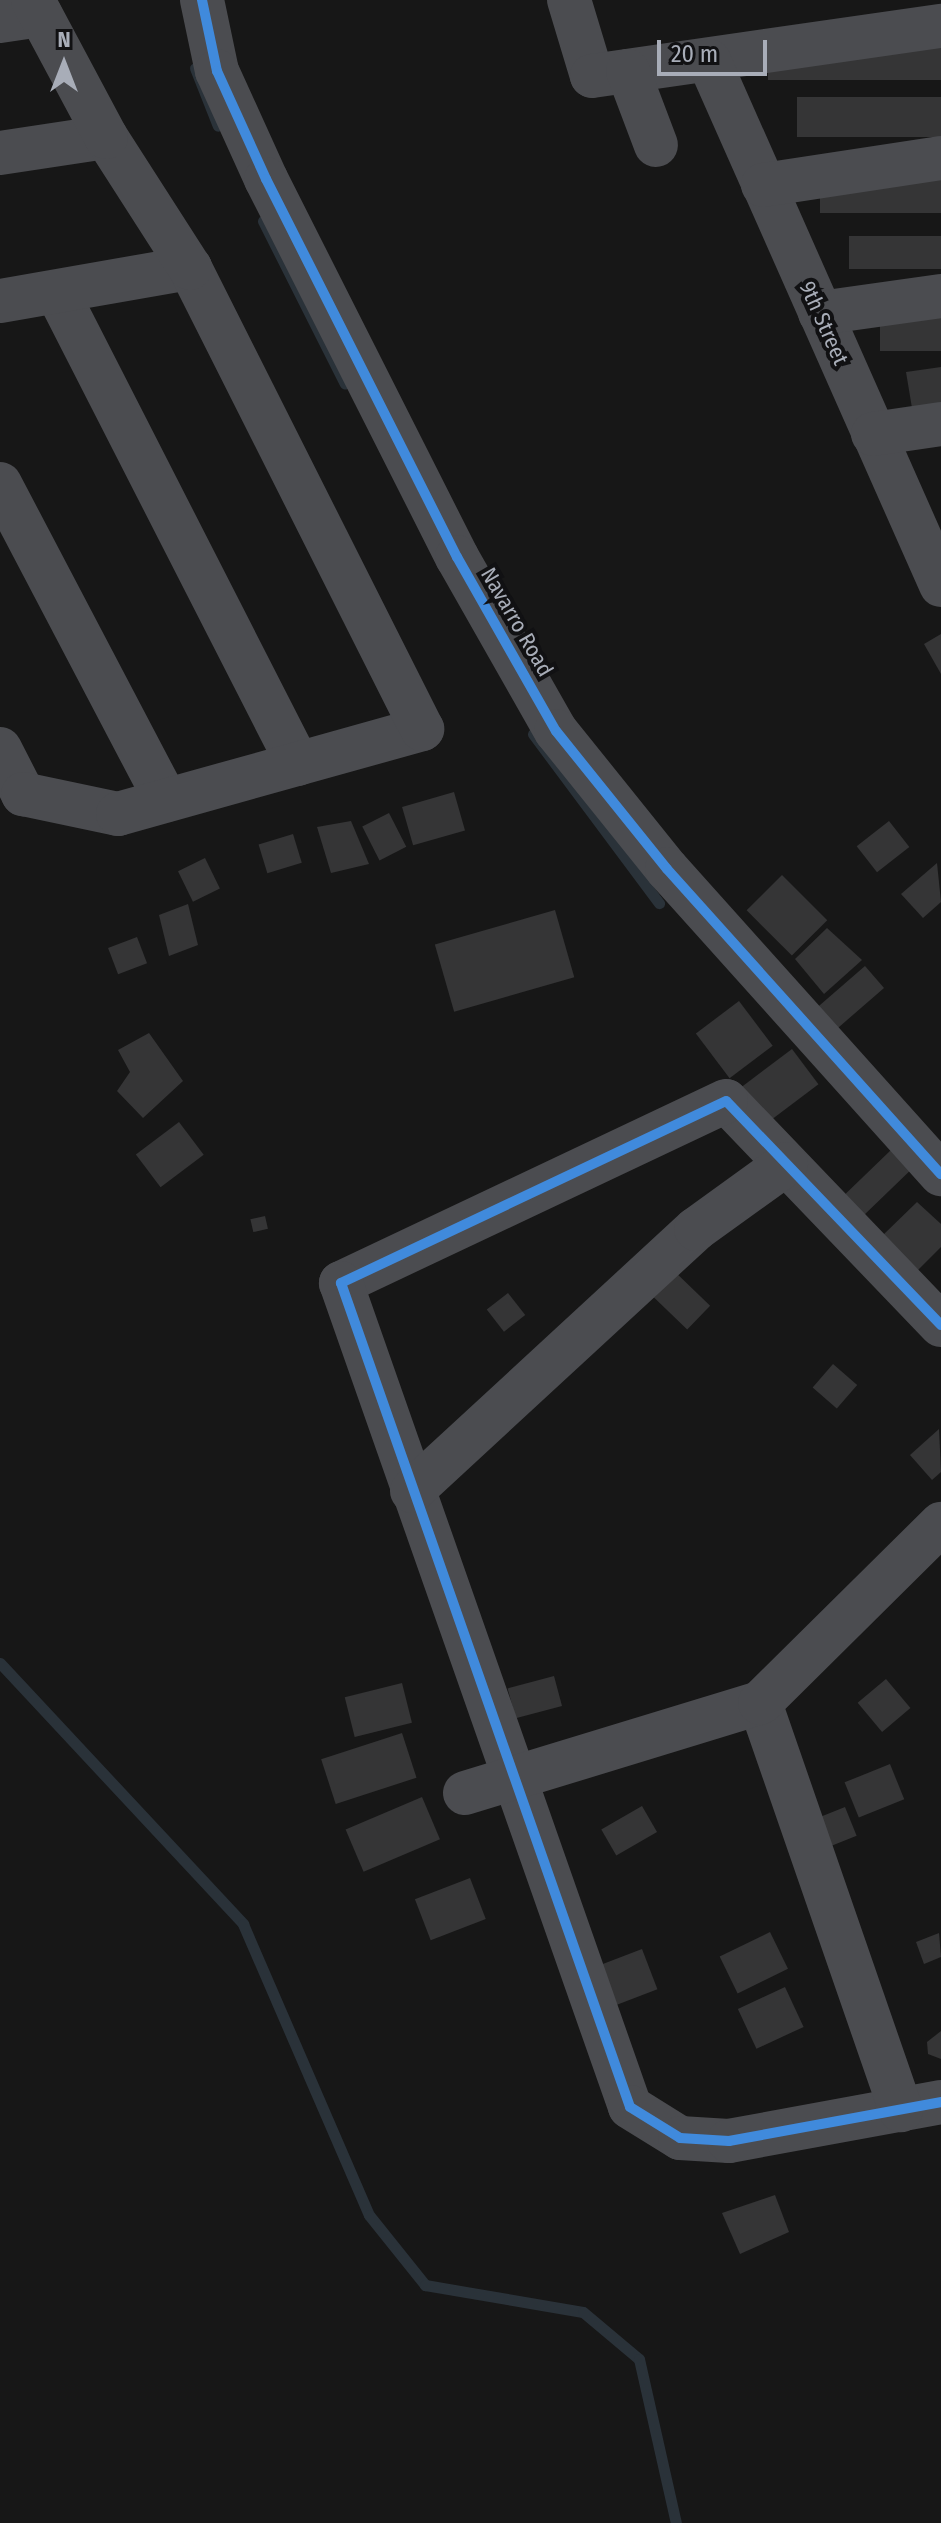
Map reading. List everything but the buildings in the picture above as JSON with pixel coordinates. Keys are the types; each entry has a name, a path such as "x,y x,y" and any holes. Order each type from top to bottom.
{"street":[{"name":"Navarro Road","path":"202,0 217,71 266,179 457,557 556,731 667,869 938,1165"},
{"path":"569,0 610,74 656,145"},
{"path":"0,749 23,794 118,814 422,729 190,268 25,12"},
{"path":"610,74 941,26"},
{"name":"9th Street","path":"709,61 873,434 938,571"},
{"path":"0,153 106,137"},
{"path":"763,185 941,158"},
{"path":"0,301 190,268"},
{"path":"57,292 298,764"},
{"path":"820,313 941,296"},
{"path":"873,434 941,424"},
{"path":"0,484 166,800"},
{"path":"760,1703 921,2106 729,2141 680,2138 630,2107 341,1283 726,1101 941,1325"},
{"path":"412,1491 696,1229 786,1164"},
{"path":"465,1793 760,1703 941,1524"}],"waterway":[{"path":"195,68 218,126"},
{"path":"263,221 345,384"},
{"path":"533,734 659,903"},
{"path":"0,1663 243,1924 369,2215 425,2285 583,2312 639,2359 676,2523"}],"cycle path":[{"path":"202,0 217,71 266,179 457,557 556,731 667,869 941,1174"},
{"path":"941,1325 726,1101 341,1283 630,2107 680,2138 729,2141 941,2102"}]}
